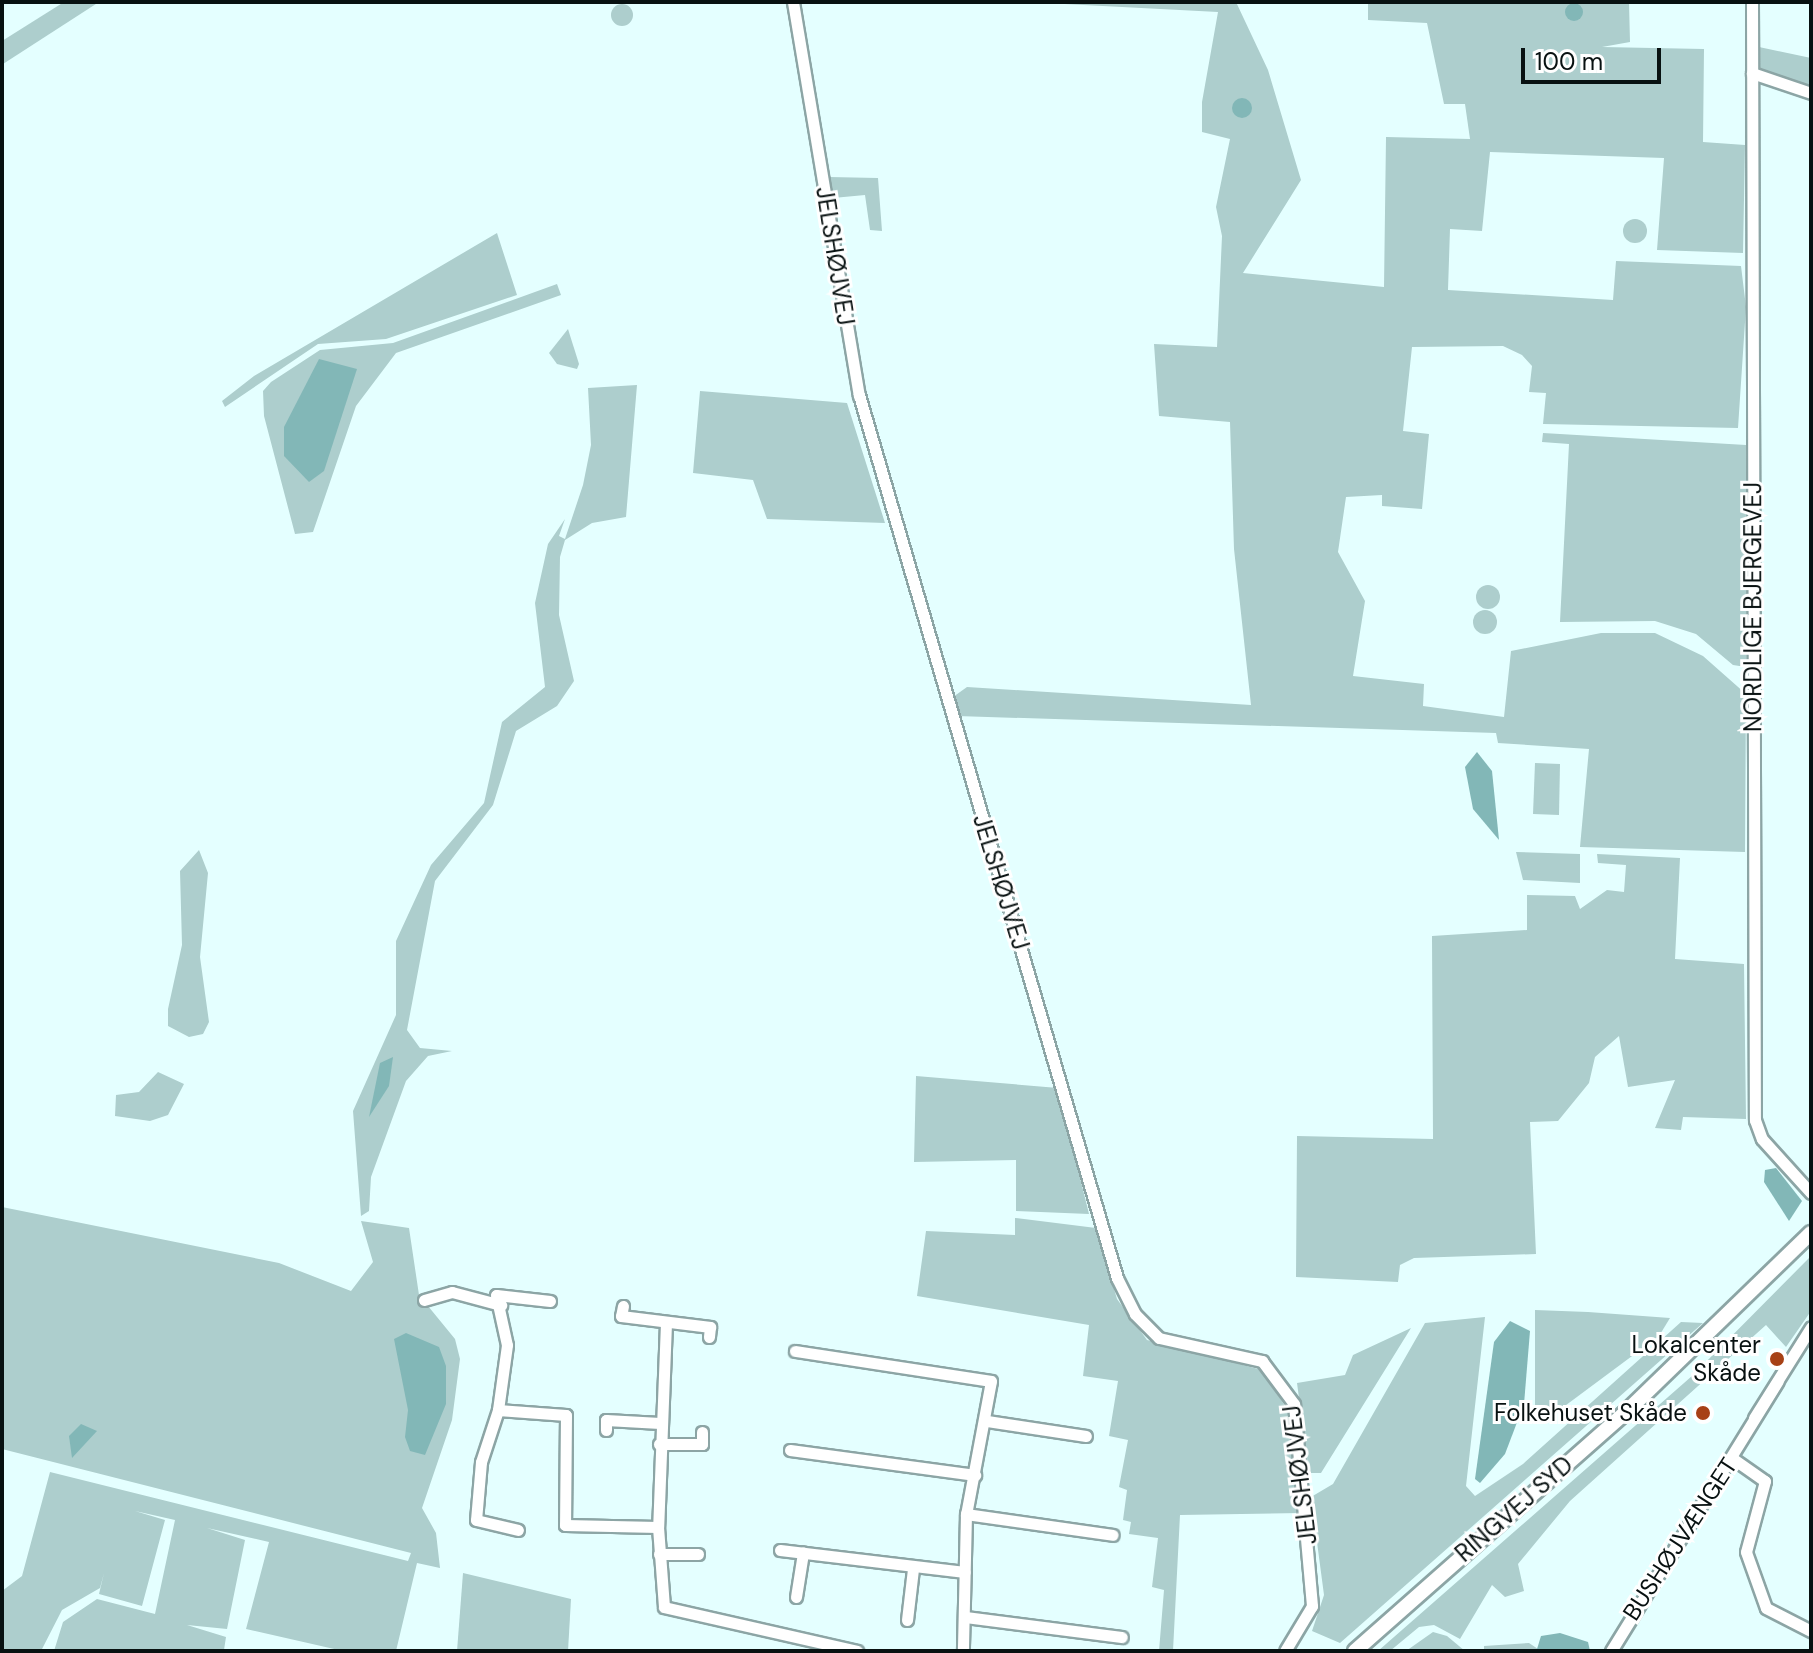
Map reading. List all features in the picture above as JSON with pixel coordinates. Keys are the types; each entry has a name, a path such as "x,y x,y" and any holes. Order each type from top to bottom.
{"main road":[{"name":"RINGVEJ SYD","path":"1355,1651 1624,1414 1811,1233"}],"street":[{"name":"JELSHØJVEJ","path":"793,2 859,395 1117,1278 1148,1330 1173,1344 1262,1361 1294,1404 1313,1601 1285,1651"},
{"name":"NORDLIGE BJERGEVEJ","path":"1752,2 1755,1120 1762,1139 1811,1193"},
{"path":"1752,73 1811,93"},
{"path":"424,1300 452,1292 501,1305"},
{"path":"518,1530 476,1520 481,1462 498,1410 507,1364 501,1305 496,1295 550,1301"},
{"path":"623,1306 621,1316 710,1327 709,1337"},
{"path":"666,1323 658,1527 664,1607 857,1651"},
{"name":"BUSHØJVÆNGET","path":"1611,1651 1811,1327"},
{"path":"795,1351 987,1378 987,1421 966,1514 963,1651"},
{"path":"498,1410 566,1415 565,1525 658,1527"},
{"path":"606,1430 606,1420 660,1423"},
{"path":"987,1421 1086,1436"},
{"path":"659,1444 702,1444 702,1432"},
{"path":"790,1450 975,1475"},
{"path":"1732,1458 1765,1481 1746,1552 1766,1608 1811,1631"},
{"path":"966,1514 1113,1535"},
{"path":"780,1550 913,1569 965,1572"},
{"path":"796,1597 803,1553"},
{"path":"659,1554 698,1554"},
{"path":"907,1620 913,1569"},
{"path":"965,1617 1122,1637"}],"green space":[{"path":"64,2 99,2 3,64 2,41"},
{"path":"1026,2 1236,2 1268,70 1301,180 1243,273 1384,287 1386,137 1470,139 1465,104 1444,104 1427,23 1368,20 1368,2 1629,2 1630,42 1602,47 1704,49 1703,142 1745,145 1743,253 1657,250 1664,158 1490,152 1482,231 1450,229 1448,290 1613,300 1616,261 1741,266 1746,307 1738,428 1543,424 1546,393 1529,392 1532,366 1522,355 1503,346 1412,347 1403,431 1429,434 1422,509 1382,506 1382,495 1346,497 1338,552 1365,601 1353,676 1424,684 1423,706 1504,717 1511,651 1601,633 1655,633 1703,656 1746,694 1745,852 1580,847 1589,749 1498,743 1496,733 957,716 953,697 967,687 1251,705 1234,549 1230,422 1159,416 1154,344 1217,347 1222,236 1216,207 1230,139 1202,132 1202,102 1218,12"},
{"path":"622,4 630,7 633,15 630,23 622,26 614,23 611,15 614,7"},
{"path":"1759,47 1811,58 1811,87 1758,68"},
{"path":"829,177 878,178 882,231 870,230 865,195 833,198"},
{"path":"1635,219 1644,222 1647,231 1644,240 1635,243 1626,240 1623,231 1626,222"},
{"path":"497,233 517,295 386,339 318,344 225,407 222,401 254,376"},
{"path":"557,284 561,295 396,353 356,406 313,532 295,534 264,416 263,391 271,382 320,350 393,343"},
{"path":"568,329 579,364 577,369 557,364 549,353"},
{"path":"637,385 626,517 592,523 565,540 560,557 559,615 574,681 557,706 516,731 493,805 435,881 407,1030 420,1048 452,1051 428,1056 406,1081 371,1177 369,1211 361,1216 353,1111 396,1015 396,941 431,865 484,803 502,722 545,687 535,603 548,544 565,519 559,536 565,539 583,485 591,445 588,388"},
{"path":"700,391 847,403 885,523 767,519 753,480 693,473"},
{"path":"1543,433 1746,445 1746,667 1733,665 1696,634 1655,621 1560,622 1569,444 1542,442"},
{"path":"1488,585 1499,592 1500,597 1493,608 1488,609 1477,602 1476,597 1483,586"},
{"path":"1485,610 1496,617 1497,622 1490,633 1485,634 1474,627 1473,622 1480,611"},
{"path":"1535,763 1560,764 1559,815 1533,814"},
{"path":"199,850 208,873 200,957 209,1022 203,1034 189,1037 168,1026 168,1009 182,945 180,871"},
{"path":"1516,852 1580,854 1580,883 1523,880"},
{"path":"1597,854 1680,858 1675,959 1744,964 1746,1119 1683,1117 1681,1130 1655,1128 1675,1080 1628,1087 1619,1036 1595,1057 1589,1083 1558,1121 1530,1122 1536,1254 1414,1258 1400,1265 1398,1282 1296,1277 1297,1136 1433,1139 1432,936 1527,930 1527,895 1575,896 1580,909 1607,890 1624,892 1626,865 1598,863"},
{"path":"158,1072 184,1084 168,1115 150,1121 115,1116 116,1095 139,1092"},
{"path":"916,1076 1058,1088 1089,1214 1016,1211 1016,1160 914,1162"},
{"path":"2,1207 279,1263 351,1291 373,1262 361,1221 409,1228 419,1295 455,1339 460,1359 452,1420 422,1508 436,1533 440,1568 417,1563 396,1651 343,1651 246,1629 269,1542 207,1528 245,1540 227,1629 187,1625 226,1637 224,1650 231,1651 54,1651 63,1622 97,1599 155,1614 175,1520 135,1511 165,1520 142,1606 99,1594 104,1573 100,1588 62,1610 41,1651 2,1651 2,1591 22,1576 50,1472 408,1561 411,1553 2,1449"},
{"path":"1015,1218 1096,1228 1117,1299 1147,1340 1262,1370 1290,1414 1301,1513 1180,1515 1173,1651 1159,1651 1164,1590 1152,1587 1158,1538 1129,1534 1131,1522 1123,1520 1127,1490 1119,1487 1128,1440 1109,1436 1118,1381 1083,1376 1089,1325 917,1296 926,1231 1015,1235"},
{"path":"1811,1256 1811,1311 1786,1347 1766,1325 1570,1501 1518,1564 1524,1591 1505,1597 1492,1585 1460,1639 1434,1625 1419,1627 1390,1651 1378,1651 1692,1376"},
{"path":"1535,1310 1670,1318 1659,1336 1550,1417 1535,1407"},
{"path":"1485,1317 1466,1486 1475,1496 1523,1464 1681,1322 1703,1323 1340,1643 1312,1631 1324,1595 1311,1497 1333,1484 1425,1323"},
{"path":"1411,1328 1321,1473 1309,1473 1297,1383 1345,1375 1353,1355"},
{"path":"463,1573 571,1599 568,1651 457,1651"},
{"path":"1433,1632 1447,1636 1465,1651 1406,1651"},
{"path":"1529,1643 1541,1651 1484,1651 1484,1646"}],"water":[{"path":"1574,3 1583,12 1574,21 1565,12"},
{"path":"1242,98 1249,101 1252,108 1249,115 1242,118 1235,115 1232,108 1235,101"},
{"path":"319,359 357,369 324,471 309,482 284,456 284,427"},
{"path":"1477,752 1492,771 1499,840 1473,809 1465,767"},
{"path":"393,1057 389,1086 369,1117 380,1063"},
{"path":"1776,1168 1802,1201 1789,1221 1764,1182 1765,1170"},
{"path":"1510,1321 1530,1331 1524,1404 1505,1454 1480,1483 1475,1479 1494,1342"},
{"path":"406,1333 439,1347 446,1366 446,1404 425,1455 410,1451 405,1437 408,1410 394,1339"},
{"path":"81,1424 97,1431 72,1458 69,1436"},
{"path":"1560,1633 1588,1642 1590,1651 1537,1649 1541,1636"}],"place":[{"name":"Lokalcenter Skåde","path":"1777,1359"},
{"name":"Folkehuset Skåde","path":"1703,1413"}]}
